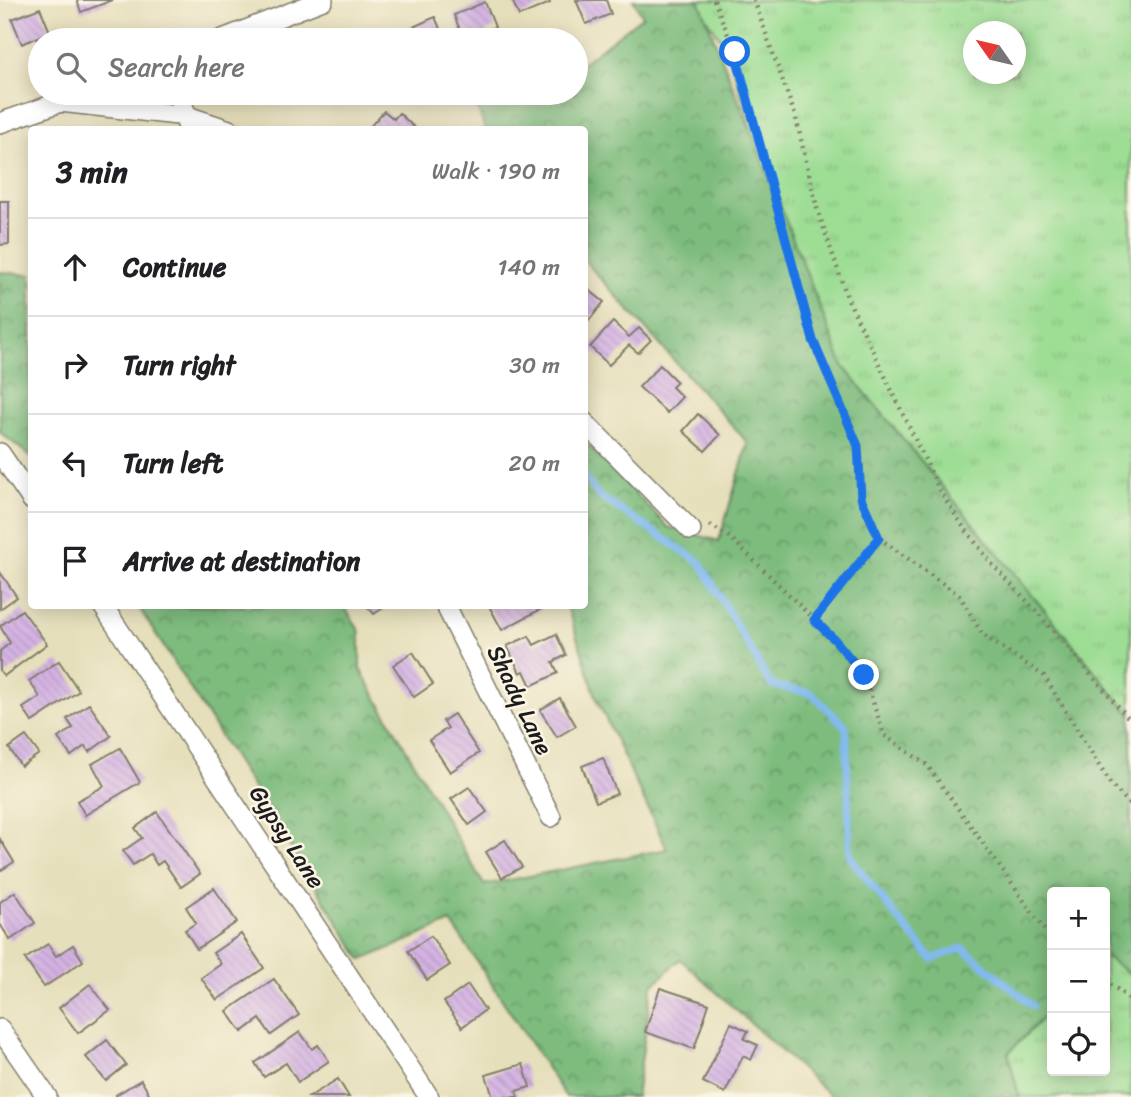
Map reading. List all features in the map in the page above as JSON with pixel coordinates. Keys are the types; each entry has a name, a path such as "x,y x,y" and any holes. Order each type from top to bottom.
{"street":[{"path":"251,28 323,0"},
{"path":"0,123 51,105"},
{"path":"78,105 205,126"},
{"path":"182,105 187,123"},
{"path":"588,426 691,530"},
{"path":"0,453 28,494"},
{"name":"Gypsy Lane","path":"105,609 429,1097"},
{"name":"Shady Lane","path":"447,609 551,817"},
{"path":"0,1029 47,1097"}],"path":[{"path":"714,0 735,52 813,340 858,446 861,498 879,538 960,596 982,634 1044,676 1111,785 1131,805"},
{"path":"754,0 796,118 817,208 847,297 938,487 959,521 992,564 1131,721"},
{"path":"691,530 705,522 730,537 835,640 864,675 884,735 927,765 1047,933"},
{"path":"814,620 879,538"},
{"path":"1110,984 1131,1000"}],"green space":[{"path":"633,0 699,0 843,366 1131,715 1131,975 1110,960 1110,887 1047,887 1047,1013 1008,1053 1019,1097 832,1097 680,959 652,986 636,1097 566,1097 451,922 362,960 140,609 346,609 360,632 360,669 484,885 667,849 597,700 568,609 588,609 588,445 668,527 719,541 748,443 588,264 588,126 484,126 476,105 588,105 588,59 643,16"},
{"path":"695,0 1131,0 1131,780 835,404 727,49"},
{"path":"0,272 28,275 28,455 0,432"},
{"path":"1110,960 1131,975 1131,1097 1019,1097 1008,1053 1047,1013 1047,1076 1110,1076"}],"building":[{"path":"77,0 113,0 81,12"},
{"path":"512,0 549,0 550,3 519,16"},
{"path":"576,0 606,0 611,14 586,24"},
{"path":"485,2 495,27 459,28 454,15"},
{"path":"40,8 48,28 28,28 28,41 22,44 12,19"},
{"path":"435,17 440,28 411,28"},
{"path":"384,111 394,119 399,113 413,126 371,126"},
{"path":"0,201 9,201 9,244 0,245"},
{"path":"588,289 604,302 588,322"},
{"path":"613,322 629,337 639,328 651,340 638,353 629,345 609,365 590,347"},
{"path":"660,365 677,382 672,387 682,397 667,413 639,387"},
{"path":"698,414 720,435 705,451 683,431"},
{"path":"0,572 17,597 0,609"},
{"path":"491,609 541,609 502,630"},
{"path":"22,610 47,644 4,676 0,671 0,651 10,643 0,626"},
{"path":"556,634 566,655 553,662 558,673 531,686 524,671 520,673 507,646 529,636 534,645"},
{"path":"413,652 433,684 414,697 393,665"},
{"path":"59,661 79,691 32,722 23,708 40,697 29,681"},
{"path":"560,698 576,726 557,737 540,710"},
{"path":"89,704 111,736 89,752 85,746 71,756 58,738 73,728 67,719"},
{"path":"454,714 479,753 450,772 429,740 448,728 443,721"},
{"path":"26,736 39,754 21,766 9,748"},
{"path":"120,748 140,782 85,815 77,801 104,786 92,764"},
{"path":"603,758 617,794 596,802 582,766"},
{"path":"469,787 487,812 469,825 451,799"},
{"path":"157,812 200,874 181,887 163,861 157,865 150,854 133,865 123,851 142,838 135,828"},
{"path":"0,839 14,862 0,871"},
{"path":"505,840 522,867 502,878 486,852"},
{"path":"214,888 237,922 197,949 185,930 196,923 186,907"},
{"path":"15,892 35,923 10,940 0,924 0,902"},
{"path":"241,934 264,968 217,1000 201,978 221,964 213,953"},
{"path":"431,936 450,965 427,980 408,951"},
{"path":"48,944 56,956 73,945 83,961 44,987 25,959"},
{"path":"274,979 299,1015 271,1035 260,1019 242,1032 227,1011"},
{"path":"90,984 110,1010 78,1033 59,1008"},
{"path":"468,985 485,1010 462,1027 444,1002"},
{"path":"660,988 709,1004 694,1049 645,1032"},
{"path":"731,1023 748,1031 744,1039 758,1045 751,1060 743,1056 725,1093 703,1082"},
{"path":"300,1032 312,1049 318,1045 329,1061 298,1082 286,1063 264,1077 255,1063"},
{"path":"107,1040 126,1065 106,1081 86,1057"},
{"path":"523,1064 530,1087 516,1091 518,1097 493,1097 486,1075"},
{"path":"338,1079 349,1097 309,1097"},
{"path":"141,1080 151,1097 117,1097 116,1095"}],"waterway":[{"path":"588,481 599,496 700,562 771,685 811,693 846,727 850,857 932,959 963,948 1033,1006"}],"route":[{"path":"735,52 813,340 858,446 861,498 879,538 814,620 864,675"}]}
